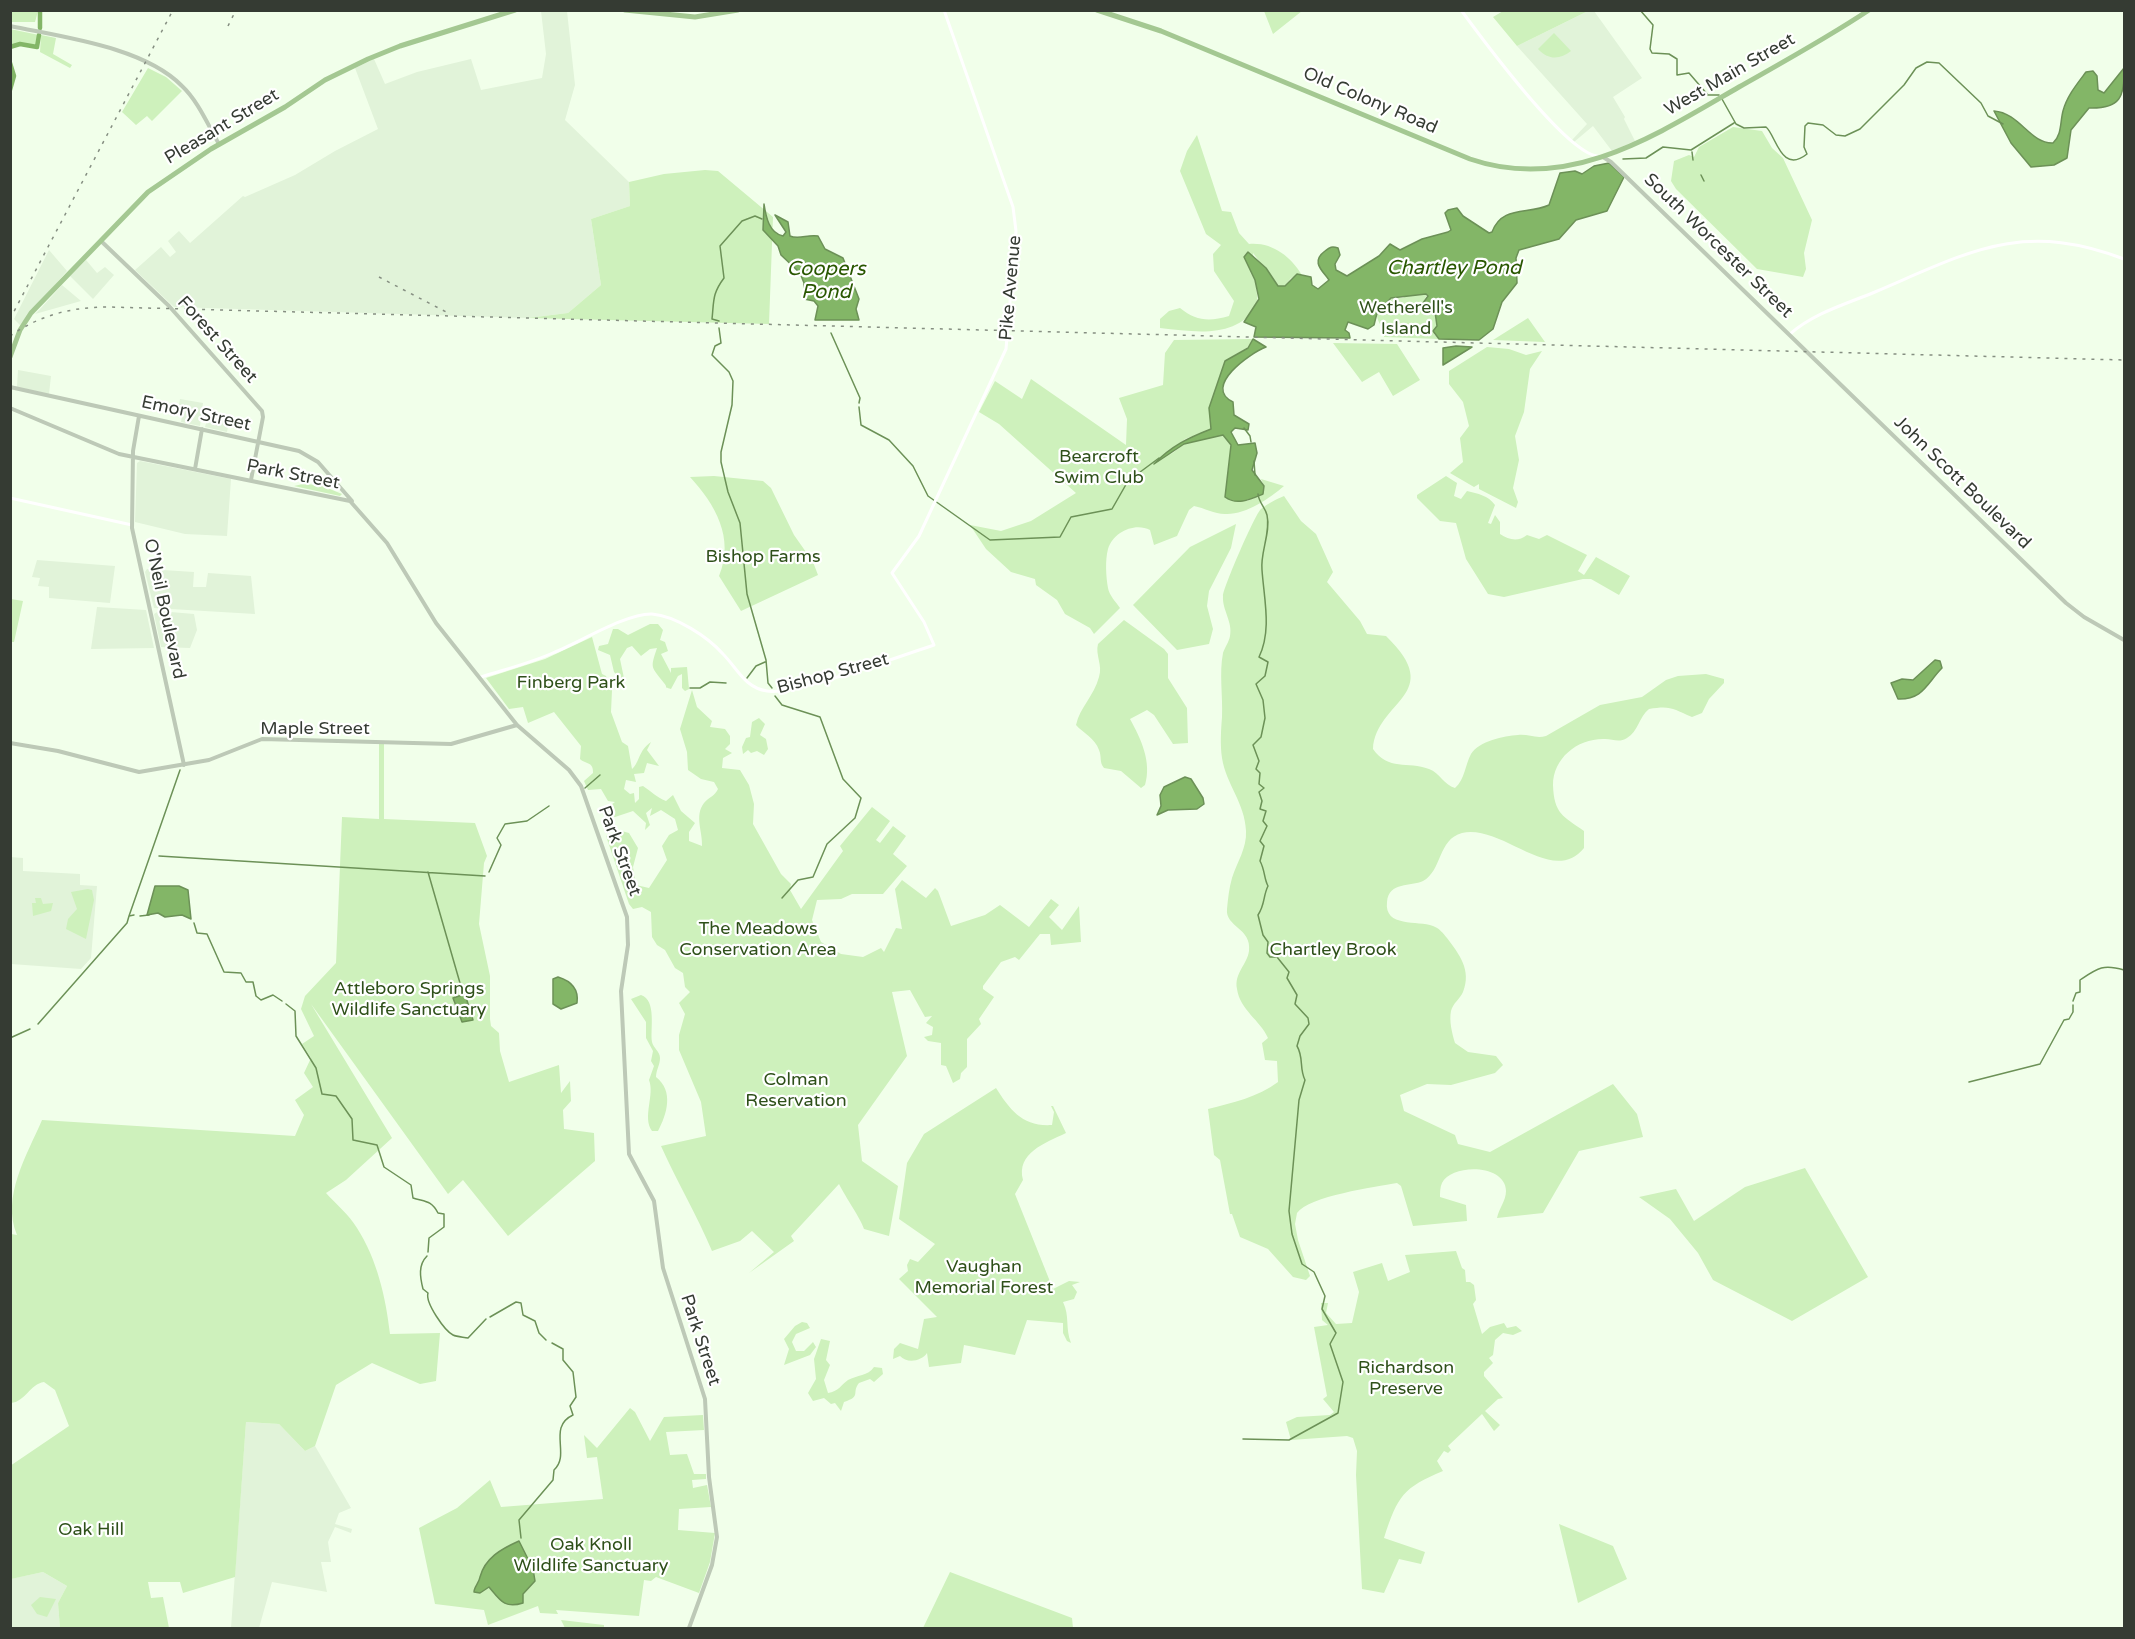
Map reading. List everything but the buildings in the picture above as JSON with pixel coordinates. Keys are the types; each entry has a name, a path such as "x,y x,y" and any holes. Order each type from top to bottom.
{"highway":[{"name":"Pleasant Street","path":"10,357 30,315 100,240 156,185 219,144 285,108 325,80 400,46 514,10"},
{"path":"624,10 695,16 738,10"},
{"name":"Old Colony Road","path":"1097,10 1134,21 1489,165 1517,170 1543,170 1570,166 1602,157"},
{"name":"West Main Street","path":"1602,157 1662,132 1869,10"}],"main road":[{"path":"10,26 107,46 167,74 187,91 219,144"},
{"name":"South Worcester Street","path":"1602,157 1611,162 1790,334"},
{"name":"Forest Street","path":"100,240 169,306 261,410 263,416 251,480"},
{"name":"John Scott Boulevard","path":"1790,334 2066,603 2084,617 2124,640"},
{"name":"Emory Street","path":"10,387 258,441 310,455 354,504"},
{"name":"Park Street","path":"10,408 116,453 341,498 354,504 399,560 436,623 517,725 569,770 580,786 626,910 628,945 621,991 629,1154 654,1201 663,1268 704,1393 710,1487 717,1522 717,1537 712,1565 689,1629"},
{"name":"O'Neil Boulevard","path":"139,416 134,457 132,525 184,765"},
{"path":"195,469 202,429"},
{"path":"341,498 344,491"},
{"name":"Maple Street","path":"10,743 56,751 138,772 209,760 256,740 451,744 517,725"}],"street":[{"name":"Pike Avenue","path":"934,645 920,615 892,576 897,564 919,536 1005,352 1016,231 1015,213 944,10"},
{"path":"1461,10 1495,57 1574,145 1593,156 1602,157"},
{"name":"South Worcester Street","path":"1790,334 1813,318 1983,247 2019,242 2049,242 2095,249 2124,259"},
{"path":"10,498 132,525"},
{"name":"Bishop Street","path":"481,677 536,660 602,630 647,614 662,616 687,627 723,653 745,681 766,691 812,683 934,645"}],"shaded area":[{"path":"541,11 567,11 575,85 565,120 629,182 630,206 591,219 601,285 568,313 528,318 174,307 135,270 161,247 170,257 176,252 168,241 179,231 190,243 243,196 295,175 378,129 355,68 374,59 385,84 417,72 471,59 481,90 542,78 546,54"},
{"path":"1588,11 1594,11 1642,78 1613,97 1635,141 1612,151 1593,126 1574,142 1572,140 1587,124 1517,46"},
{"path":"49,250 67,271 20,325 14,319"},
{"path":"86,260 97,273 105,267 114,275 93,299 70,276"},
{"path":"62,285 81,301 35,314 41,308"},
{"path":"18,370 51,376 49,394 17,387"},
{"path":"180,399 203,403 200,426 181,422 183,411 178,410"},
{"path":"208,416 229,421 227,432 205,427"},
{"path":"140,461 231,479 227,536 185,534 135,522 137,463"},
{"path":"37,560 115,566 110,603 49,598 49,587 38,586 40,578 32,577"},
{"path":"147,569 194,572 193,587 206,587 208,573 251,576 255,614 154,608 145,572"},
{"path":"97,607 146,610 154,648 91,649"},
{"path":"159,611 194,614 197,630 190,648 161,647 154,614"},
{"path":"10,857 23,858 23,871 80,874 80,885 97,886 91,958 81,969 11,964"},
{"path":"246,1422 279,1424 305,1451 315,1446 351,1508 339,1513 335,1524 352,1529 351,1533 335,1527 328,1542 331,1562 321,1562 327,1592 272,1582 259,1628 231,1628"},
{"path":"43,1572 67,1586 58,1603 60,1628 11,1628 10,1579"}],"green space":[{"path":"10,11 38,11 35,22 11,22"},
{"path":"1264,11 1302,11 1273,34"},
{"path":"1503,11 1588,11 1517,46 1493,17"},
{"path":"10,29 39,35 37,47 20,44 11,47"},
{"path":"1554,33 1571,51 1554,58 1538,49"},
{"path":"41,35 56,38 53,54 72,65 70,68 40,52"},
{"path":"148,68 166,77 182,91 152,121 147,116 136,125 122,112"},
{"path":"1733,127 1762,131 1772,148 1783,158 1812,220 1804,253 1806,269 1803,277 1757,269 1676,189 1671,181 1674,161 1689,155 1694,157 1699,147"},
{"path":"1197,135 1222,211 1231,212 1239,233 1249,244 1265,245 1280,252 1302,275 1291,278 1285,286 1278,286 1253,253 1258,305 1238,324 1214,331 1160,328 1160,319 1169,311 1180,308 1197,318 1215,319 1229,316 1234,301 1214,271 1213,254 1221,245 1206,234 1180,171 1187,151"},
{"path":"718,171 773,217 769,324 528,318 568,313 601,285 591,219 630,206 629,182 664,174"},
{"name":"Wetherell's Island","path":"1408,294 1427,294 1423,303 1435,312 1437,326 1434,334 1439,339 1384,337 1377,313 1391,298 1403,298"},
{"path":"1528,318 1545,342 1493,340"},
{"name":"Bearcroft Swim Club","path":"1253,339 1248,347 1225,361 1209,408 1211,429 1185,439 1170,455 1184,444 1223,435 1231,445 1226,487 1231,501 1247,501 1263,494 1264,486 1261,479 1284,486 1278,491 1258,504 1235,513 1219,513 1194,506 1189,510 1177,536 1154,545 1150,530 1138,527 1120,533 1108,549 1106,568 1109,591 1120,608 1094,634 1090,628 1065,614 1057,600 1036,585 1035,579 1011,572 986,549 970,525 1001,531 1031,521 1076,493 999,424 979,412 995,381 1022,399 1031,379 1126,445 1127,419 1119,398 1163,385 1165,353 1174,340"},
{"path":"1333,343 1397,344 1420,380 1393,396 1379,372 1362,382"},
{"path":"1487,347 1509,349 1526,355 1542,351 1530,369 1524,412 1515,436 1519,460 1513,488 1518,502 1516,508 1479,489 1479,484 1474,487 1450,473 1463,462 1460,438 1469,426 1463,402 1449,384 1449,371"},
{"name":"Bishop Farms","path":"714,476 763,481 771,488 794,535 813,562 818,575 741,611 719,576 725,548 720,522 699,487 690,477"},
{"path":"1446,476 1457,483 1454,496 1461,499 1467,491 1482,495 1495,505 1488,523 1491,524 1495,515 1500,522 1500,534 1503,536 1517,539 1527,535 1539,539 1547,535 1587,555 1578,571 1584,575 1596,557 1630,576 1619,595 1591,579 1504,597 1488,594 1466,559 1456,523 1440,521 1417,498 1417,495"},
{"path":"320,485 342,494 340,496 294,486"},
{"path":"1284,496 1301,521 1316,534 1333,572 1327,582 1360,621 1367,634 1386,636 1403,656 1410,672 1409,685 1404,696 1377,732 1373,749 1379,756 1392,763 1429,769 1455,788 1463,776 1471,754 1486,743 1512,736 1546,736 1600,705 1642,697 1666,680 1678,676 1706,674 1724,679 1724,683 1709,699 1702,713 1692,717 1667,708 1649,709 1634,732 1627,738 1585,742 1562,758 1554,775 1555,802 1565,818 1584,831 1584,848 1571,858 1557,861 1542,858 1494,837 1478,833 1462,833 1454,836 1448,842 1429,876 1418,883 1396,888 1389,895 1387,902 1387,910 1391,916 1403,922 1435,927 1452,944 1463,963 1466,977 1463,992 1451,1011 1455,1043 1468,1052 1496,1056 1503,1065 1495,1073 1451,1085 1427,1084 1400,1095 1404,1111 1455,1135 1458,1144 1490,1152 1613,1084 1637,1114 1643,1137 1579,1151 1543,1213 1497,1218 1506,1195 1504,1182 1488,1171 1478,1169 1456,1172 1448,1176 1441,1186 1440,1197 1466,1205 1467,1221 1413,1226 1401,1186 1397,1183 1343,1193 1315,1202 1297,1213 1295,1224 1310,1276 1306,1280 1293,1277 1268,1249 1240,1237 1232,1214 1230,1214 1220,1160 1214,1155 1208,1109 1253,1096 1278,1082 1277,1061 1265,1060 1262,1043 1268,1038 1242,1003 1237,989 1237,978 1248,956 1249,943 1243,932 1230,920 1227,909 1231,882 1243,849 1246,831 1242,811 1222,758 1221,677 1223,653 1231,631 1223,601 1224,590 1258,513 1266,505"},
{"path":"1236,524 1231,548 1209,591 1207,606 1213,629 1209,644 1177,650 1133,605 1190,547"},
{"path":"11,599 23,601 14,642 11,642"},
{"path":"1124,620 1168,654 1168,678 1187,708 1188,743 1173,744 1154,715 1147,710 1130,719 1146,759 1147,776 1145,785 1141,788 1121,771 1104,768 1097,746 1076,725 1099,677 1098,644"},
{"path":"650,624 658,624 663,630 660,640 665,642 668,651 661,654 671,673 671,668 687,667 689,689 685,691 682,688 682,674 678,676 671,689 666,687 653,667 657,648 650,649 641,656 632,646 627,648 620,659 625,683 614,672 610,655 598,650 599,646 608,644 613,629 618,629 628,635"},
{"path":"592,637 602,674 606,676 612,690 611,712 622,742 628,746 632,769 651,742 647,750 659,766 647,763 644,773 634,774 636,782 626,780 624,789 630,794 634,793 635,803 639,799 639,787 643,786 666,801 673,795 681,811 695,823 689,832 689,841 702,846 701,808 718,789 714,782 701,779 688,770 687,752 680,729 692,690 697,707 712,721 710,727 725,729 730,736 730,744 725,749 732,753 723,758 722,768 740,770 749,785 754,804 753,824 781,874 791,884 790,890 801,909 843,851 840,846 872,807 890,821 876,840 880,843 893,826 906,836 893,854 907,866 883,894 852,894 841,899 817,900 812,920 821,942 841,954 863,957 881,948 884,952 896,928 902,929 895,889 902,880 926,898 935,888 951,926 985,915 1000,905 1029,927 1051,899 1059,905 1049,917 1062,930 1079,906 1081,942 1051,945 1050,934 1040,934 1019,960 1015,957 1001,962 983,986 983,989 994,997 979,1019 981,1024 967,1039 967,1067 961,1073 960,1079 953,1083 946,1066 941,1065 941,1043 928,1041 924,1037 932,1035 933,1027 926,1023 932,1016 925,1017 910,990 892,992 907,1056 858,1125 862,1161 898,1186 889,1236 864,1229 839,1184 791,1236 794,1241 749,1273 774,1252 752,1231 740,1241 712,1251 661,1146 706,1136 701,1102 679,1050 679,1035 685,1014 679,1003 690,992 685,987 683,973 675,968 665,950 657,945 652,937 651,912 642,907 633,909 629,904 606,836 618,830 629,833 638,848 633,867 636,885 649,888 667,860 662,846 669,835 678,830 675,819 661,810 650,816 652,808 646,813 650,825 645,830 646,823 633,811 615,817 606,814 604,810 615,802 608,801 601,789 588,790 584,781 593,773 592,766 580,759 581,746 554,712 528,723 523,707 509,709 486,678 545,659"},
{"path":"759,718 765,724 760,735 766,739 768,749 764,755 757,751 751,753 748,750 743,754 742,747 746,738 750,737 752,722"},
{"path":"379,744 384,744 384,819 475,823 487,856 484,863 479,924 490,976 490,1019 491,1026 499,1033 500,1051 509,1082 559,1065 561,1093 570,1081 571,1101 563,1110 564,1129 594,1133 595,1161 508,1236 463,1180 448,1194 311,1004 392,1138 346,1180 326,1193 354,1223 370,1253 383,1293 390,1334 440,1333 436,1381 420,1384 372,1363 336,1385 315,1446 305,1451 279,1424 246,1422 235,1577 183,1593 180,1582 148,1582 151,1598 163,1597 169,1628 60,1628 58,1603 67,1586 43,1572 11,1579 10,1466 69,1426 55,1390 44,1382 35,1386 20,1400 11,1403 11,1234 17,1235 12,1206 23,1162 42,1120 295,1136 304,1115 295,1100 313,1087 304,1073 311,1058 302,1044 314,1036 301,1009 305,996 336,963 342,817 379,819"},
{"path":"92,890 94,900 86,939 66,929 68,919 77,909 71,892"},
{"path":"35,898 41,898 43,904 53,903 51,911 33,916 32,903 36,903"},
{"path":"641,995 646,998 651,1009 652,1042 660,1058 656,1077 662,1083 667,1096 666,1110 658,1131 652,1131 648,1119 651,1092 649,1080 654,1066 651,1061 653,1051 646,1038 646,1022 631,999"},
{"name":"Vaughan Memorial Forest","path":"996,1088 1018,1116 1033,1123 1052,1125 1054,1112 1051,1106 1053,1106 1066,1133 1041,1145 1028,1156 1022,1171 1023,1180 1015,1194 1053,1289 1069,1281 1080,1282 1072,1285 1077,1292 1074,1299 1063,1302 1071,1343 1067,1341 1063,1333 1063,1323 1027,1320 1015,1355 964,1345 961,1363 929,1367 927,1353 922,1358 914,1360 906,1360 900,1356 893,1359 894,1349 900,1343 918,1349 924,1319 937,1317 899,1279 908,1271 907,1265 910,1259 918,1262 935,1244 899,1219 907,1163 924,1134"},
{"path":"1805,1168 1868,1277 1792,1321 1713,1280 1698,1253 1670,1219 1639,1197 1676,1189 1694,1221 1745,1187"},
{"name":"Richardson Preserve","path":"1456,1251 1462,1268 1465,1270 1466,1282 1474,1285 1476,1300 1473,1304 1482,1334 1490,1327 1504,1323 1507,1328 1516,1326 1522,1331 1513,1335 1503,1333 1495,1340 1493,1355 1489,1358 1493,1363 1484,1372 1484,1376 1503,1398 1498,1399 1485,1411 1500,1425 1494,1431 1482,1414 1448,1446 1451,1450 1448,1453 1444,1451 1437,1461 1443,1471 1410,1488 1398,1502 1384,1538 1425,1552 1421,1564 1399,1559 1384,1593 1362,1589 1356,1475 1357,1451 1353,1438 1347,1436 1291,1440 1286,1422 1297,1417 1330,1415 1334,1412 1323,1399 1327,1396 1314,1327 1328,1325 1322,1320 1321,1303 1328,1303 1326,1313 1336,1324 1352,1323 1359,1292 1353,1272 1382,1263 1388,1281 1410,1272 1405,1255"},
{"path":"802,1322 807,1323 810,1328 796,1334 792,1342 796,1351 804,1351 813,1342 816,1347 810,1355 784,1365 789,1349 784,1339 795,1326"},
{"path":"821,1339 830,1341 826,1360 830,1365 824,1380 828,1393 837,1390 848,1380 869,1372 874,1367 882,1368 883,1374 874,1382 870,1379 859,1383 855,1396 844,1402 841,1411 835,1403 831,1404 824,1398 813,1401 808,1393 816,1379 814,1359"},
{"name":"Oak Knoll Wildlife Sanctuary","path":"630,1408 635,1412 650,1441 664,1417 703,1415 704,1430 666,1432 670,1455 687,1454 694,1474 706,1474 706,1479 692,1480 693,1488 707,1485 711,1507 679,1509 678,1530 715,1533 710,1562 699,1593 656,1577 651,1581 644,1580 639,1616 556,1610 558,1614 540,1613 538,1606 488,1625 484,1610 435,1604 419,1528 457,1508 490,1480 501,1507 603,1499 597,1457 587,1458 584,1435 597,1448"},
{"path":"1559,1524 1613,1546 1627,1579 1578,1603"},
{"path":"950,1572 1072,1618 1073,1628 923,1628"},
{"path":"40,1597 56,1599 47,1617 37,1614 31,1605"},
{"name":"Oak Knoll Wildlife Sanctuary","path":"561,1620 604,1625 604,1628 565,1628"}],"water":[{"path":"2124,68 2122,94 2108,106 2089,108 2071,130 2067,158 2054,165 2031,167 2011,143 1994,111 2011,117 2038,139 2053,143 2059,132 2067,100 2086,72 2093,71 2097,76 2098,90 2104,93"},
{"name":"Chartley Pond","path":"1609,163 1624,177 1607,211 1576,220 1559,239 1519,250 1516,258 1517,283 1502,302 1493,329 1479,340 1439,339 1433,331 1437,326 1435,312 1427,309 1423,303 1428,296 1426,294 1391,298 1377,313 1374,325 1368,329 1348,322 1345,330 1349,333 1350,338 1254,337 1256,327 1244,322 1259,299 1255,280 1244,257 1248,252 1266,268 1278,286 1285,286 1297,274 1311,277 1312,285 1318,289 1329,280 1321,270 1318,259 1330,248 1338,248 1340,255 1335,264 1336,270 1347,276 1379,256 1390,244 1400,250 1422,239 1448,232 1451,230 1445,213 1448,210 1457,208 1463,216 1489,233 1492,232 1496,223 1509,214 1549,205 1560,173 1575,171 1582,174 1594,166"},
{"name":"Coopers Pond","path":"764,204 769,224 774,232 783,236 786,232 775,215 788,222 790,236 818,236 825,249 843,258 859,299 856,309 859,320 815,320 818,306 814,301 804,299 804,283 800,273 781,255 778,246 763,230"},
{"path":"1253,339 1266,347 1240,363 1232,371 1223,388 1225,396 1233,402 1234,415 1249,424 1248,430 1235,428 1231,432 1238,445 1255,443 1257,453 1252,470 1264,486 1263,494 1244,501 1234,501 1225,497 1231,445 1223,435 1184,444 1154,464 1180,443 1211,429 1209,408 1225,361 1248,348"},
{"path":"1472,347 1443,365 1443,348"},
{"path":"1935,660 1940,661 1942,668 1924,690 1913,697 1898,699 1891,683 1902,679 1913,680"},
{"path":"1185,777 1191,779 1203,798 1204,804 1197,809 1168,810 1157,815 1161,806 1160,795 1164,787"},
{"path":"155,886 179,886 188,890 191,919 182,915 165,917 158,913 147,915"},
{"path":"558,977 573,986 577,994 577,1003 561,1009 553,1004 553,979"},
{"path":"465,994 473,1020 462,1022 453,998"},
{"path":"519,1541 533,1569 535,1581 523,1594 523,1603 507,1604 489,1587 480,1593 474,1592 482,1570 490,1559"}],"waterway":[{"path":"40,10 40,28"},
{"path":"1640,10 1653,25 1650,49 1652,53 1669,54 1677,59 1677,75 1689,73 1708,95 1719,95"},
{"path":"10,47 20,44 37,47 39,35"},
{"path":"1722,99 1736,124 1744,128 1766,127 1785,157 1791,160 1798,159 1807,154 1804,147 1805,126 1808,123 1823,125 1836,135 1845,136 1860,129 1904,85 1916,68 1927,62 1939,63 1981,103 1988,116 2003,124"},
{"path":"10,63 14,76 10,90"},
{"name":"Chartley Brook","path":"1623,159 1646,158 1663,147 1691,150 1734,123"},
{"path":"1692,152 1693,160"},
{"path":"1701,175 1704,181"},
{"path":"719,321 712,319 715,293 724,278 720,246 742,221 755,216 762,219"},
{"path":"719,328 721,343 715,346 712,355 729,372 733,381 732,405 721,452 721,462 728,492 740,523 747,594 766,660 768,683 772,688"},
{"path":"831,333 860,398 859,403"},
{"path":"859,407 861,425 889,440 913,466 928,496 990,540 1060,537 1071,517 1112,509 1128,481 1159,458"},
{"name":"Chartley Brook","path":"1244,428 1251,442"},
{"name":"Chartley Brook","path":"1254,461 1255,475"},
{"name":"Chartley Brook","path":"1243,1439 1289,1440 1338,1413 1343,1382 1330,1344 1336,1333 1322,1309 1325,1296 1314,1272 1302,1264 1292,1234 1289,1211 1299,1100 1305,1080 1297,1046 1300,1036 1309,1024 1308,1018 1295,1004 1297,995 1287,978 1289,972 1277,957 1270,957 1267,953 1268,942 1263,935 1258,915 1268,886 1260,861 1264,846 1260,841 1267,826 1263,821 1266,811 1260,809 1262,801 1259,792 1264,788 1259,784 1260,773 1256,769 1259,761 1253,745 1261,737 1265,718 1263,700 1256,684 1265,676 1268,662 1259,657 1266,625 1262,557 1268,522 1258,494"},
{"path":"747,678 756,666 765,662"},
{"path":"690,688 700,688 710,682 726,683"},
{"path":"775,696 782,705 820,717 843,779 861,798 855,818 827,844 813,877 798,880 782,898"},
{"path":"129,916 180,770"},
{"path":"585,788 600,775"},
{"path":"489,872 501,845 497,838 505,824 527,821 549,806"},
{"path":"159,856 485,876"},
{"path":"428,872 462,990 475,994"},
{"path":"38,1024 127,923 129,916 134,915"},
{"path":"140,916 149,915"},
{"path":"194,923 197,933 207,934 224,972 241,973 246,982 253,982 256,996 261,1000 273,995 282,1001"},
{"path":"2073,1001 2076,993 2080,992 2080,980 2101,968 2111,967 2124,970"},
{"path":"286,1004 295,1011 296,1036 316,1068 322,1094 336,1096 352,1119 353,1140 377,1145 384,1167 411,1185 413,1198 427,1202 438,1213 444,1214 444,1227 429,1238 428,1252"},
{"path":"1969,1082 2040,1064 2064,1020 2069,1019 2073,1012 2073,1005"},
{"path":"10,1038 30,1029"},
{"path":"427,1256 421,1267 423,1289 428,1293 432,1310 445,1328 453,1335 468,1338 486,1319"},
{"path":"490,1317 516,1302 521,1303 523,1315 535,1321 539,1333 546,1340"},
{"path":"521,1538 519,1520 553,1480 554,1470 559,1464 561,1427 565,1420 573,1415 570,1406 576,1397 573,1372 563,1360 563,1349 552,1343"}],"railway":[{"path":"10,319 173,10"},
{"path":"228,26 236,10"},
{"path":"379,277 450,314"},
{"path":"10,336 33,323 57,314 108,307 2124,360"}],"park label":[{"name":"Finberg Park","path":"571,683"},
{"name":"The Meadows Conservation Area","path":"758,939"},
{"name":"Attleboro Springs Wildlife Sanctuary","path":"409,999"},
{"name":"Colman Reservation","path":"796,1090"},
{"name":"Oak Hill","path":"91,1530"}]}
